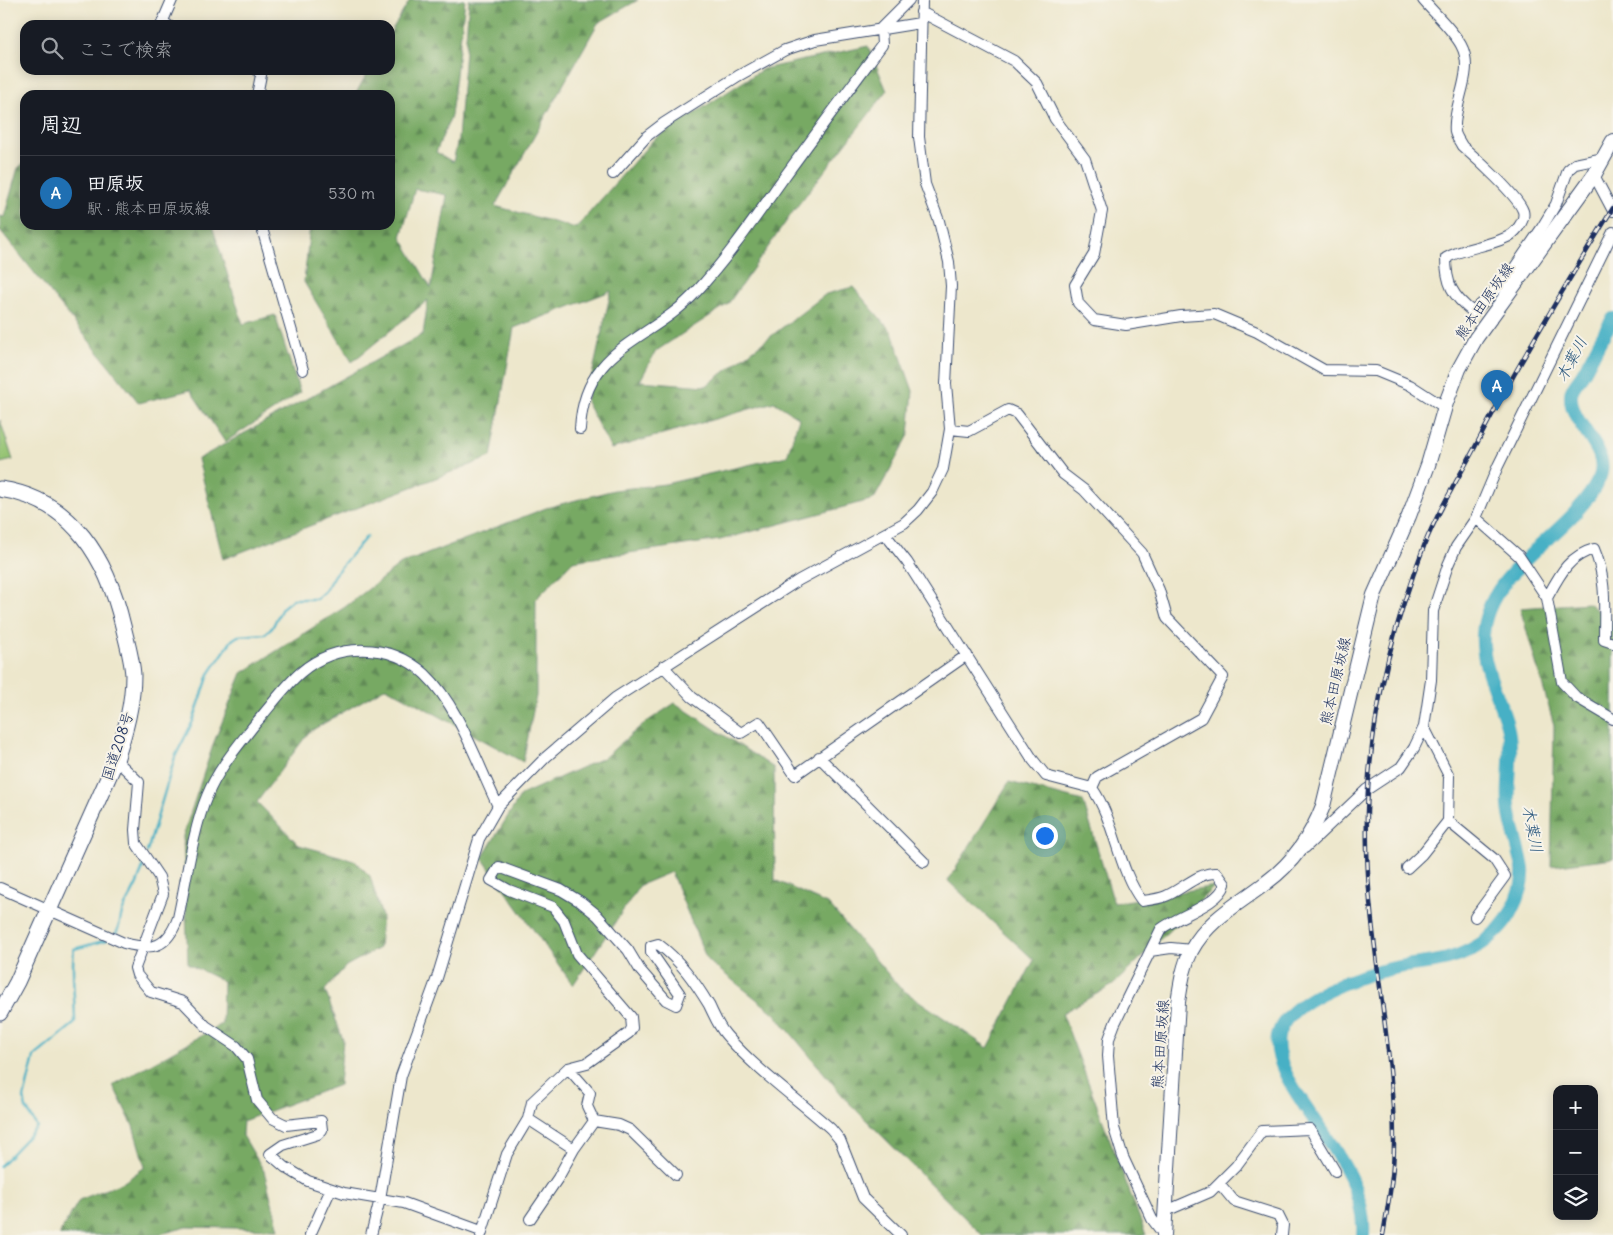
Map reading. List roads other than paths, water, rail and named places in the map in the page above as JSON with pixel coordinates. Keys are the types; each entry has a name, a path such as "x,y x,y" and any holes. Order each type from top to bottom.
{"highway":[{"name":"国道208号","path":"0,489 14,491 43,503 67,520 87,539 111,583 128,644 133,674 131,702 126,728 116,760 17,982 0,1012"}],"main road":[{"name":"熊本田原坂線","path":"1164,1235 1178,1002 1182,975 1192,950 1222,914 1269,881 1293,860 1313,832 1323,806 1374,595 1409,516 1428,465 1444,407 1459,369 1476,338 1594,175 1613,141"}],"street":[{"path":"163,20 172,0"},
{"path":"580,429 581,410 588,391 602,364 620,348 656,325 697,291 731,252 882,45 881,28 909,0"},
{"path":"371,1235 380,1199 401,1076 437,978 479,839 498,806 546,757 615,698 663,666 748,615 799,580 841,555 904,523 918,510 932,492 943,469 950,429 946,364 951,286 947,248 921,164 919,137 922,0"},
{"path":"1423,0 1461,45 1465,58 1464,80 1456,136 1462,146 1514,197 1524,212 1523,220 1515,232 1507,238 1458,251 1446,258 1446,278 1454,295 1465,306 1473,312 1506,280 1556,204 1568,170 1576,164 1604,158"},
{"path":"921,12 1014,61 1037,83 1055,119 1085,159 1102,211 1094,254 1075,285 1078,303 1094,320 1126,325 1181,316 1214,314 1257,332 1324,370 1376,371 1410,385 1444,407"},
{"path":"613,174 647,136 664,123 761,62 784,50 815,40 920,23"},
{"path":"258,90 261,75"},
{"path":"1594,175 1613,211"},
{"path":"261,230 303,370"},
{"path":"1293,860 1366,790 1401,767 1414,748 1424,727 1431,680 1433,611 1438,592 1456,548 1476,518 1498,466 1613,232"},
{"path":"950,429 969,431 1008,410 1017,414 1063,474 1084,490 1142,553 1159,590 1167,618 1223,677 1201,718 1097,777 1092,788"},
{"path":"1476,518 1519,556 1547,598 1562,682 1576,697 1613,719"},
{"path":"885,534 908,562 1033,760 1046,776 1092,788 1104,811 1132,888 1142,901 1166,896 1193,880 1211,873 1217,873 1225,884 1223,892 1214,899 1173,920 1161,929 1115,1022 1109,1039 1108,1056 1114,1128 1123,1157 1152,1219 1164,1235"},
{"path":"1547,598 1562,570 1570,561 1582,552 1594,549 1601,566 1604,586 1604,640 1613,643"},
{"path":"0,888 124,943 142,948 155,946 165,941 172,932 206,798 227,760 300,673 321,659 357,649 375,650 392,654 410,662 426,674 441,693 456,718 498,806"},
{"path":"663,666 692,697 741,733 758,722 794,775 967,655"},
{"path":"1407,868 1422,854 1448,821 1449,776 1424,727"},
{"path":"819,757 924,862"},
{"path":"116,760 139,782 134,830 136,843 159,878 163,894 135,968 137,975 150,992 183,1002 206,1026 236,1046 247,1059 257,1100 272,1118 286,1125 321,1121 322,1130 318,1134 282,1145 270,1154 285,1167 308,1181 331,1189 404,1203 481,1233 507,1154 528,1119 532,1102 568,1068 587,1064 630,1033 632,1028 631,1017 577,954 564,921 553,907 509,890 491,880 499,867 554,887 581,902 597,914 628,950 640,970 666,1000 676,1006 680,994 651,952 651,946 658,944 666,950 687,972 700,990 724,1033 744,1055 831,1128 840,1140 863,1198 901,1235"},
{"path":"1448,821 1494,859 1505,876 1475,917"},
{"path":"1150,951 1171,948 1192,950"},
{"path":"568,1068 590,1093 587,1106 594,1120"},
{"path":"528,1119 574,1149"},
{"path":"530,1218 558,1178 574,1149 594,1120"},
{"path":"594,1120 619,1125 630,1130 676,1175"},
{"path":"1166,1211 1210,1192 1236,1166 1262,1131 1310,1129 1335,1171"},
{"path":"1219,1183 1234,1201 1278,1215 1282,1225 1282,1235"},
{"path":"310,1235 331,1189"}],"waterway":[{"name":"木葉川","path":"1363,1235 1361,1207 1351,1179 1288,1078 1279,1056 1278,1036 1284,1023 1295,1011 1309,1000 1326,991 1380,971 1434,962 1469,951 1499,929 1515,904 1522,884 1523,869 1509,806 1509,735 1485,658 1483,635 1488,611 1499,590 1514,571 1570,518 1586,500 1599,479 1602,468 1600,457 1596,447 1576,417 1572,406 1571,392 1613,319"},
{"path":"147,852 175,757 193,721 209,674 232,640 238,636 265,634 272,628 282,608 293,599 316,599 325,591 334,575 367,536"},
{"path":"114,936 118,930 123,910 138,881 144,862"},
{"path":"0,1166 37,1127 26,1108 24,1098 34,1057 75,1023 74,949 107,940"}],"railway":[{"path":"1383,1235 1393,1166 1393,1107 1372,923 1367,849 1367,810 1369,771 1374,733 1388,657 1411,583 1435,521 1524,357 1613,208"}],"place":[{"name":"田原坂","path":"1497,411"}]}
